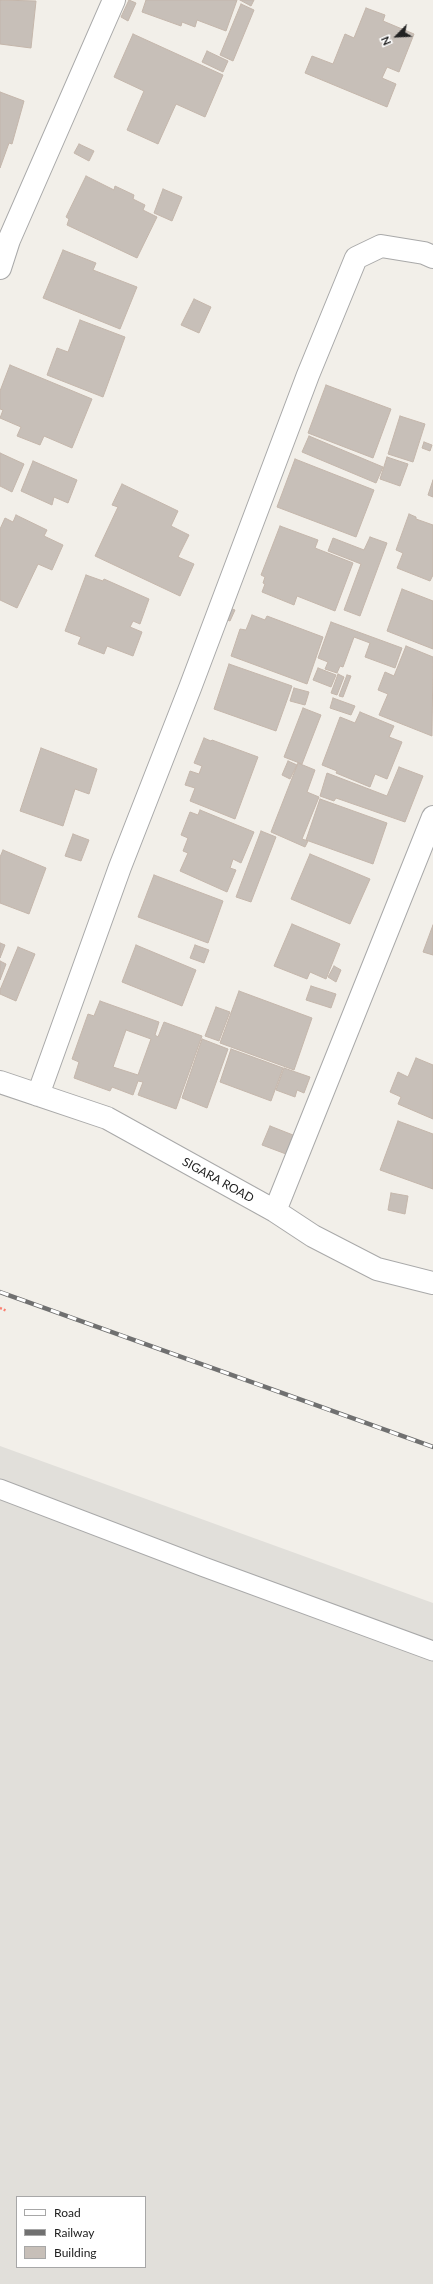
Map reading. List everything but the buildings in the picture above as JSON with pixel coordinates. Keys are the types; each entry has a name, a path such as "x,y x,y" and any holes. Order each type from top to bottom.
{"street":[{"path":"0,268 9,240 114,0"},
{"path":"38,1095 120,867 190,688 308,375 356,258 381,246 424,253 433,257"},
{"path":"275,1211 433,817"},
{"name":"SIGARA ROAD","path":"0,1082 107,1118 275,1211 313,1236 377,1269 433,1283"}],"lane":[{"path":"0,1489 204,1567 433,1650"}],"path":[{"path":"0,1308 7,1311"}],"shaded area":[{"path":"0,1446 433,1603 433,2284 0,2284"}],"railway":[{"path":"0,1292 433,1447"}]}
